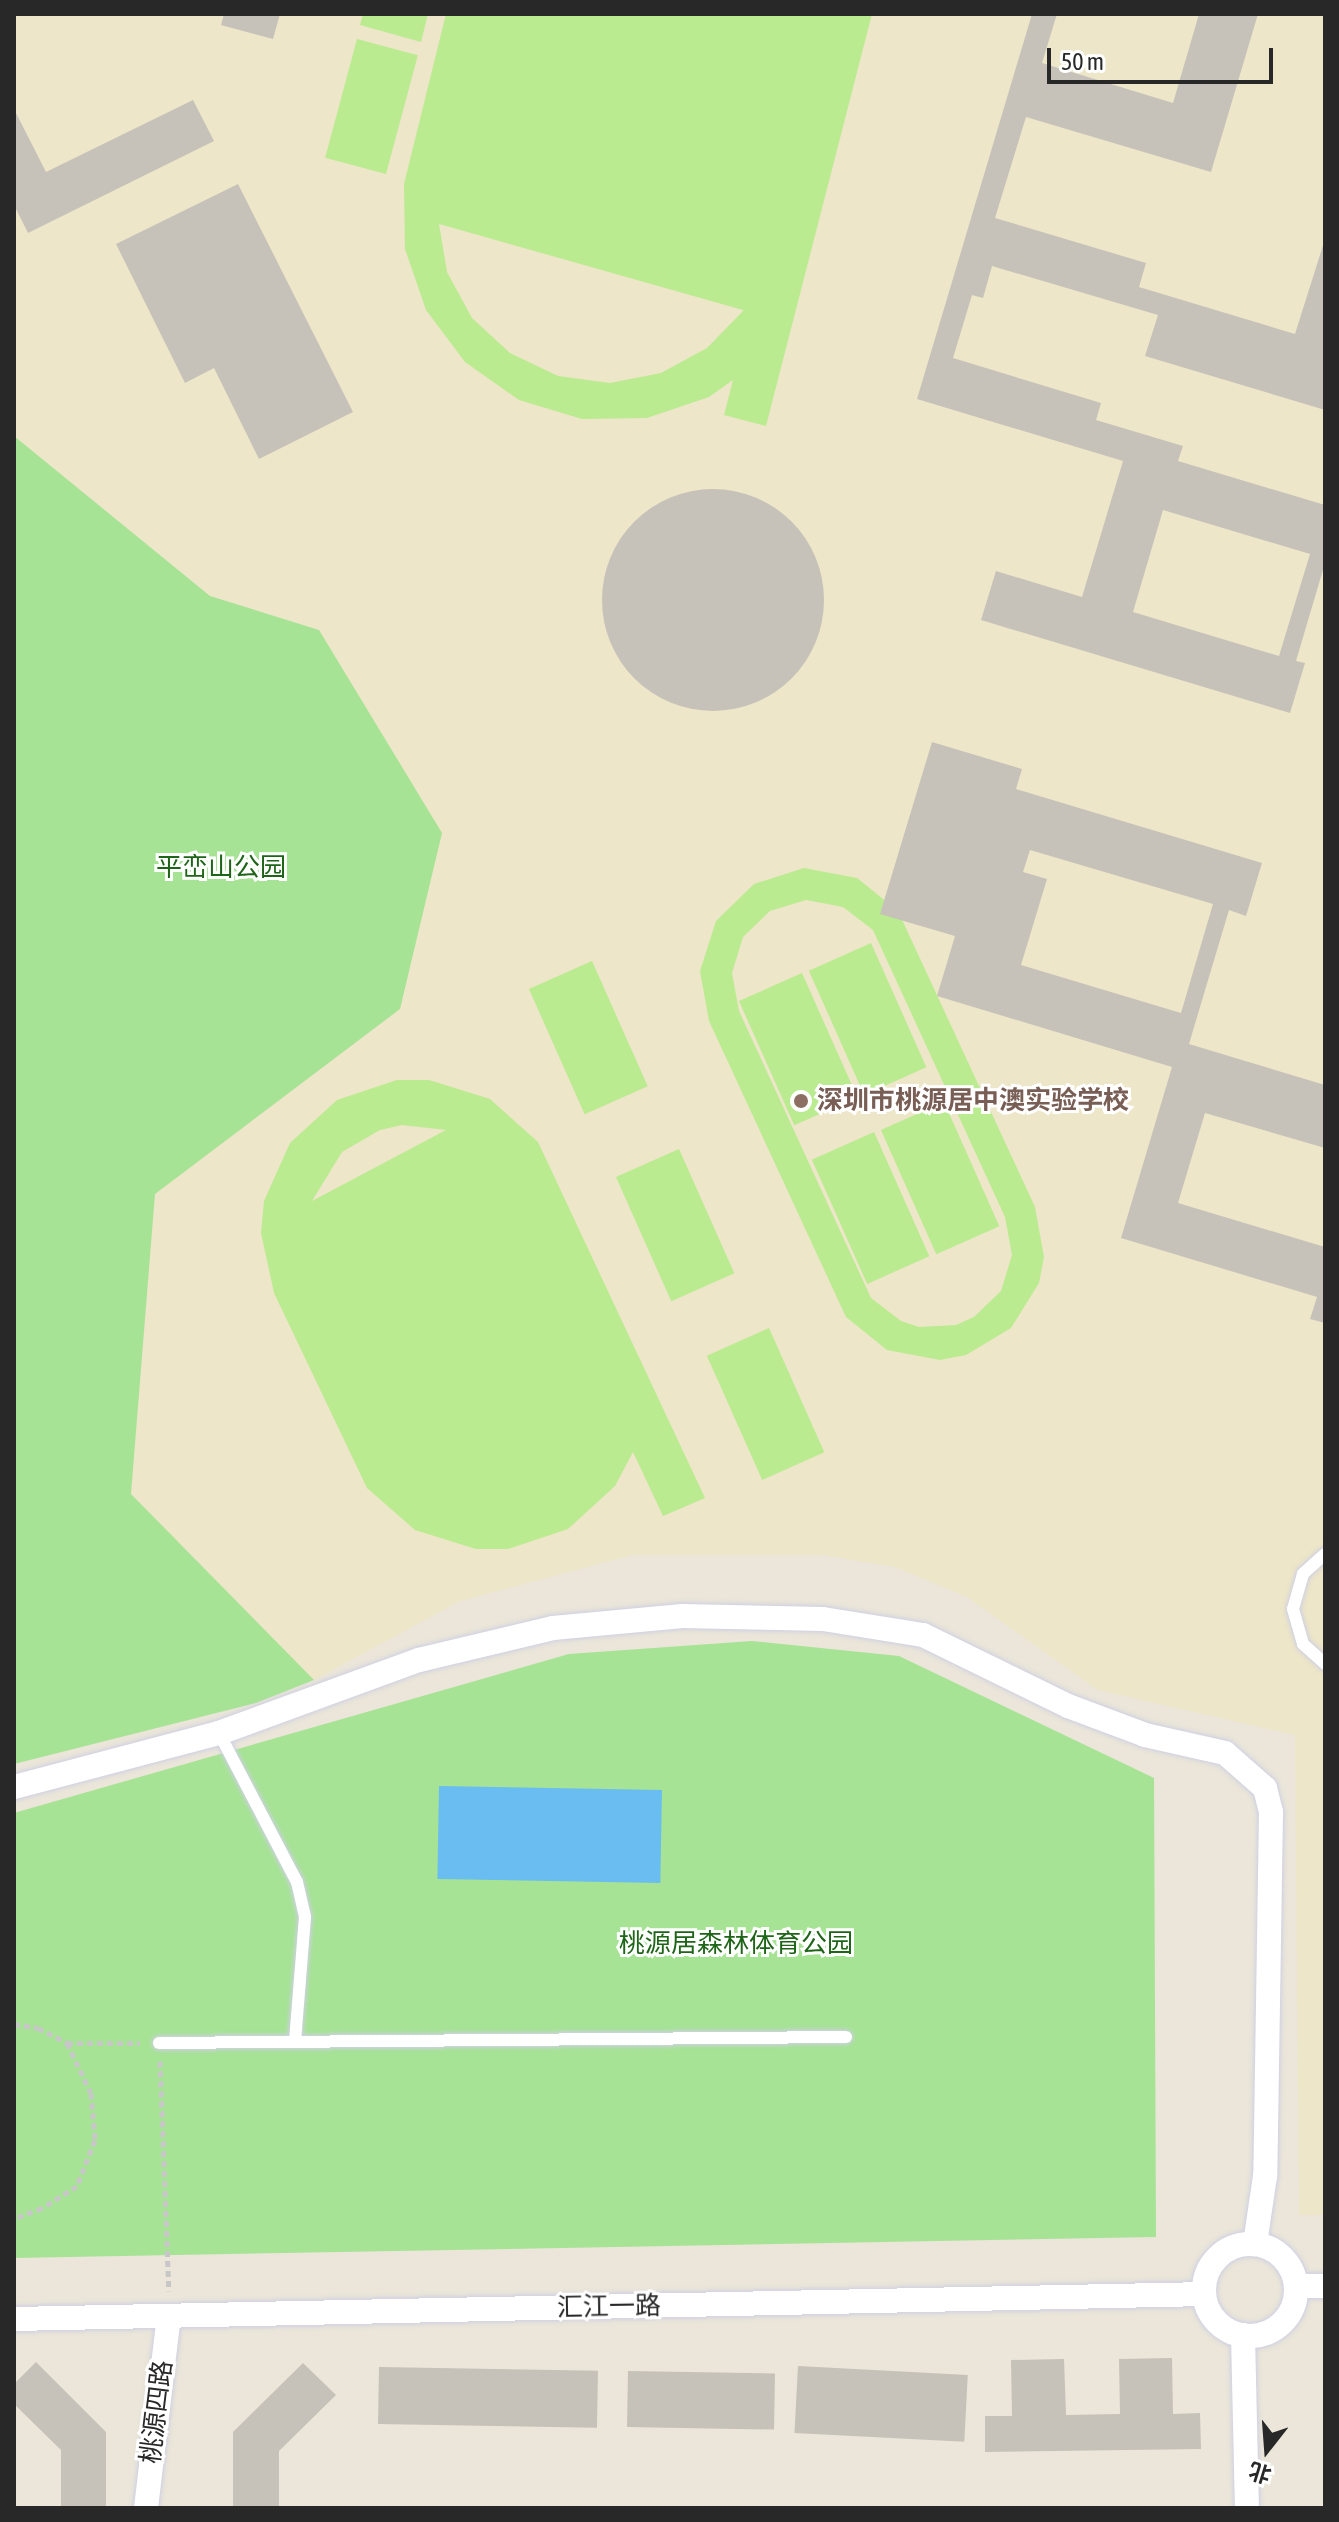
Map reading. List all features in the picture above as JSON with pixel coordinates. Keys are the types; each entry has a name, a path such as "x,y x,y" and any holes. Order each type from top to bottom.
{"street":[{"path":"14,1787 219,1733 419,1660 553,1628 713,1617 823,1619 923,1635 1068,1706 1145,1735 1225,1753 1265,1788 1271,1812 1265,2176 1255,2244"},
{"path":"1255,2244 1288,2263 1296,2286 1290,2313 1282,2323 1270,2331 1243,2335 1216,2322 1204,2294 1205,2281 1218,2257 1228,2249 1255,2244"},
{"path":"1296,2286 1325,2286"},
{"name":"汇江一路","path":"14,2319 1204,2294"},
{"name":"桃源四路","path":"146,2508 169,2316"},
{"path":"1243,2335 1247,2508"}],"lane":[{"path":"1325,1554 1303,1574 1293,1609 1303,1644 1325,1664"},
{"path":"219,1733 297,1882 305,1917 295,2041"},
{"path":"159,2043 846,2037"}],"path":[{"path":"14,2024 38,2028 67,2043 159,2043 169,2316"},
{"path":"14,2219 77,2186 95,2140 91,2093 67,2043"}],"shaded area":[{"name":"深圳市桃源居中澳实验学校","path":"14,14 1325,14 1325,2215 1299,2215 1295,1735 1098,1690 967,1597 895,1567 822,1555 632,1555 460,1601 314,1680 131,1494 155,1193 400,1009 319,630 210,596 14,436"}],"green space":[{"path":"363,14 428,14 421,42 360,25"},
{"path":"446,14 872,14 766,426 724,415 733,380 709,397 647,418 582,419 519,400 465,362 426,310 405,249 404,184","holes":["439,224 743,310 707,348 661,373 610,383 558,376 510,353 472,318 447,272"]},
{"path":"357,39 418,55 386,174 325,158"},
{"name":"平峦山公园","path":"14,436 210,596 319,630 442,833 400,1009 155,1194 131,1494 314,1680 256,1703 14,1764"},
{"path":"804,868 857,878 898,911 1035,1207 1044,1257 1039,1283 1011,1328 966,1355 940,1360 887,1350 846,1317 709,1021 700,971 716,921 754,884","holes":["806,900 843,907 873,930 1005,1217 1012,1255 1001,1291 974,1317 956,1325 919,1327 901,1321 871,1298 739,1011 732,973 743,937 770,911"]},
{"path":"871,943 926,1067 864,1095 809,971"},
{"path":"592,961 648,1086 585,1114 529,989"},
{"path":"802,973 857,1097 794,1125 739,1001"},
{"path":"397,1080 429,1080 490,1099 538,1142 705,1498 663,1516 633,1452 615,1486 568,1529 508,1549 476,1549 415,1530 367,1488 274,1293 261,1233 264,1201 290,1143 337,1100","holes":["402,1125 446,1130 312,1201 342,1152 380,1130"]},
{"path":"944,1102 999,1226 936,1254 881,1130"},
{"path":"874,1132 929,1256 867,1284 812,1160"},
{"path":"679,1149 734,1273 671,1301 616,1177"},
{"path":"769,1328 824,1452 762,1480 707,1356"},
{"name":"桃源居森林体育公园","path":"752,1641 899,1656 1154,1778 1156,2237 14,2258 14,1813 569,1654"}],"water":[{"path":"439,1786 662,1790 660,1883 437,1879"}],"building":[{"path":"224,14 280,14 273,39 221,25"},
{"path":"1032,14 1057,14 1042,63 1173,103 1199,14 1258,14 1211,172 1026,117 995,218 1146,263 1139,287 1295,334 1325,239 1325,410 1145,356 1158,315 992,266 983,298 972,295 953,358 1101,403 1096,420 1183,446 1178,461 1325,505 1325,563 1296,661 1305,663 1290,713 981,620 996,571 1082,597 1123,461 917,399","holes":["1163,510 1310,554 1279,656 1133,612"]},
{"path":"193,100 214,141 28,233 14,205 14,109 46,172"},
{"path":"238,184 353,412 259,459 214,368 185,383 116,244"},
{"path":"713,489 756,497 792,521 816,557 824,600 816,643 792,679 756,703 713,711 670,703 634,679 610,643 602,600 610,557 634,521 670,497"},
{"path":"932,742 1022,769 1016,789 1262,863 1246,916 1229,910 1189,1044 1325,1085 1325,1148 1205,1113 1178,1203 1325,1247 1325,1323 1310,1319 1317,1297 1121,1238 1172,1067 937,996 955,936 880,914","holes":["1030,850 1213,904 1181,1013 1021,965 1047,879 1023,872"]},
{"path":"1172,2358 1173,2414 1200,2413 1201,2449 985,2452 985,2416 1012,2416 1011,2360 1064,2359 1066,2415 1120,2414 1119,2359"},
{"path":"36,2362 106,2432 106,2508 61,2508 61,2450 14,2404 14,2384"},
{"path":"303,2363 336,2395 279,2451 279,2508 233,2508 233,2432"},
{"path":"798,2366 968,2375 964,2442 794,2433"},
{"path":"379,2367 598,2371 597,2428 378,2424"},
{"path":"628,2371 775,2374 774,2430 627,2427"}],"place":[{"name":"深圳市桃源居中澳实验学校","path":"801,1101"}]}
